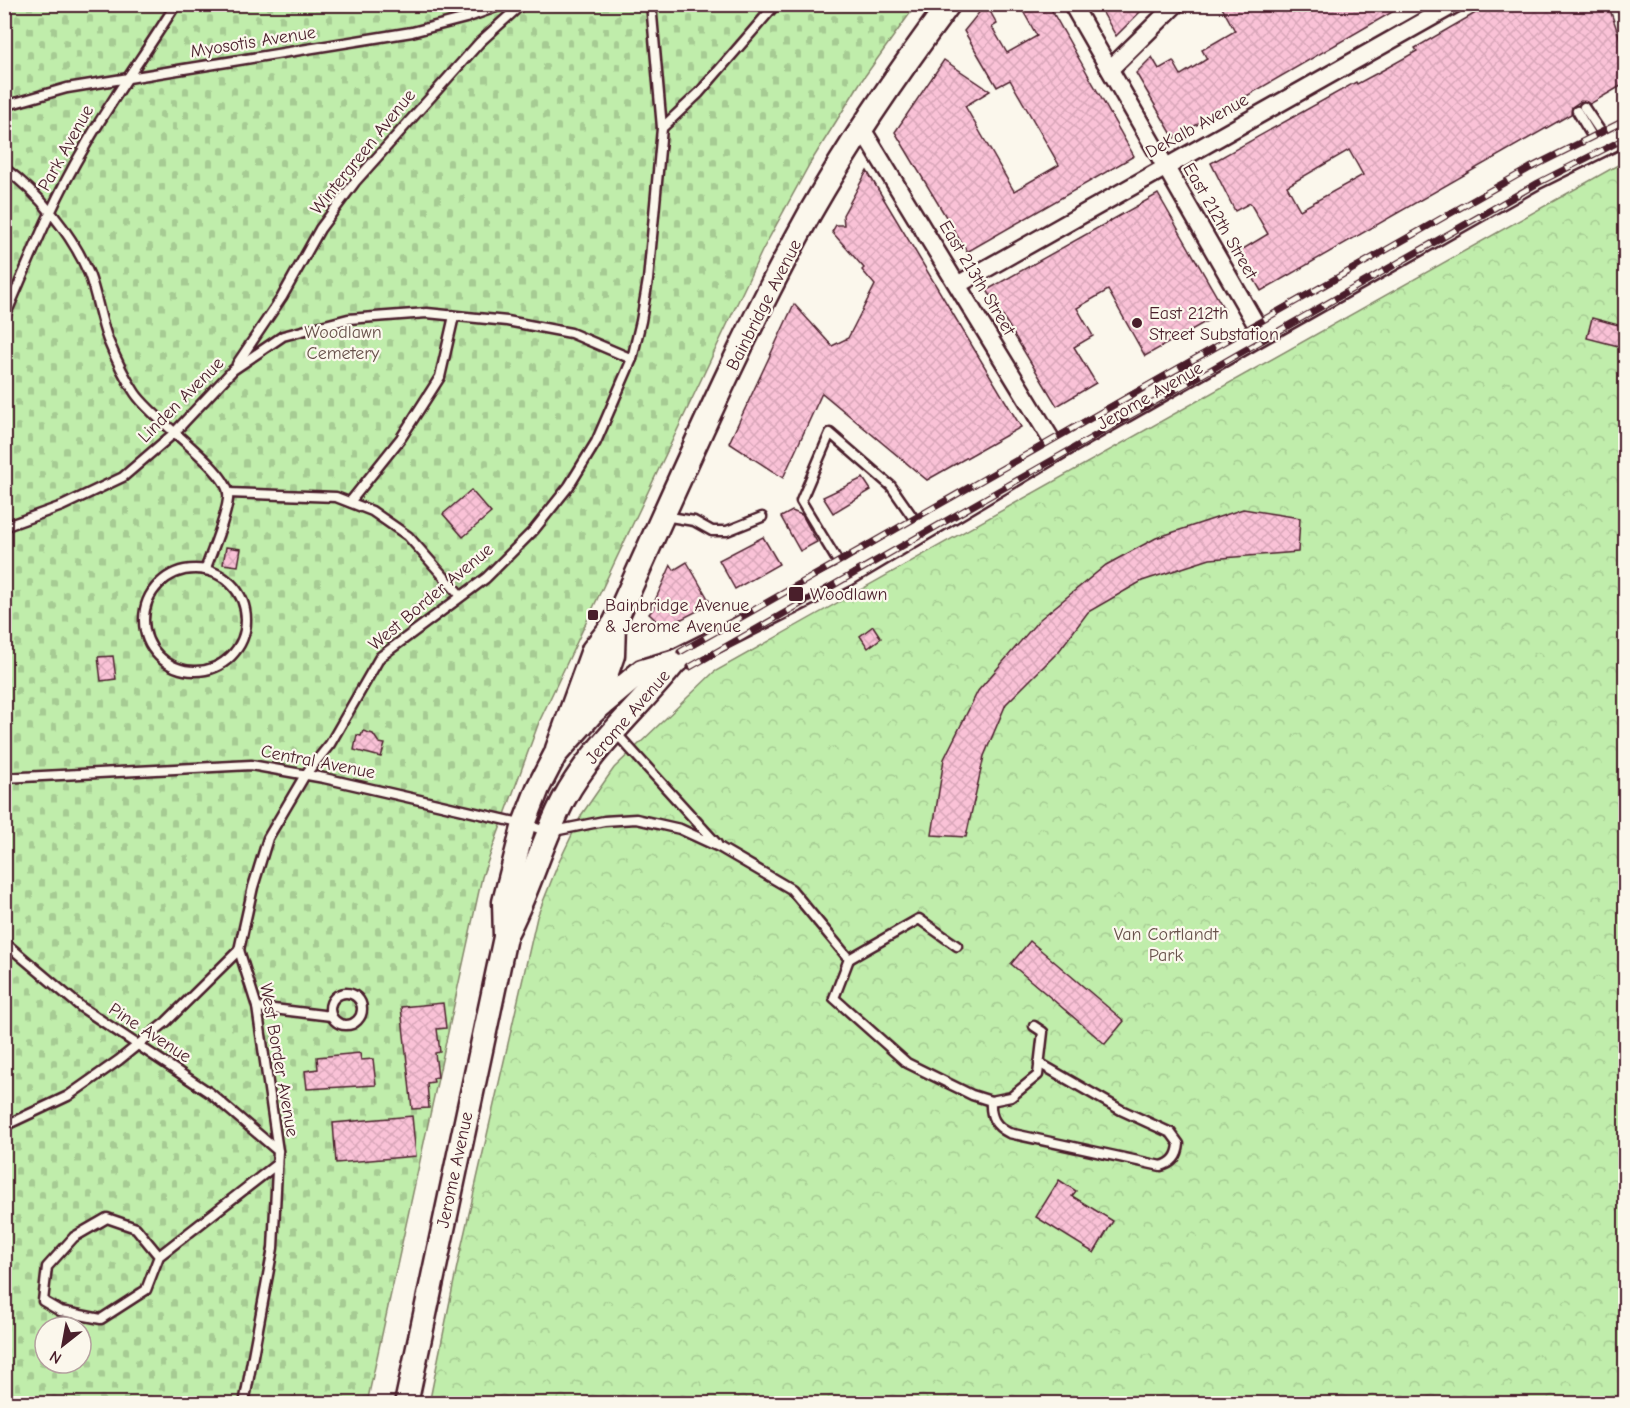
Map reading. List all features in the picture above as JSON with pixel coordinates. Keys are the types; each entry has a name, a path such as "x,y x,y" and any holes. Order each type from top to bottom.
{"main road":[{"name":"Bainbridge Avenue","path":"555,755 563,725 593,650 614,624 732,367 800,234 862,129 949,4"},
{"name":"Jerome Avenue","path":"406,1404 505,937 504,902 524,824 555,755 593,712 642,671 676,661 846,575 1058,449 1261,333 1533,179 1610,140"},
{"name":"Bainbridge Avenue","path":"593,712 613,655 614,624"},
{"name":"Jerome Avenue","path":"505,937 521,907 549,832 582,771 676,661"},
{"path":"593,712 614,731"}],"street":[{"name":"East 212th Street","path":"1072,4 1261,333"},
{"path":"1110,69 1176,4"},
{"name":"DeKalb Avenue","path":"958,284 1165,165 1455,4"},
{"name":"East 213th Street","path":"862,129 1058,449"}],"lane":[{"name":"Park Avenue","path":"4,319 50,212 125,79 176,4"},
{"name":"Myosotis Avenue","path":"4,106 67,88 412,32 466,18 505,4"},
{"name":"Wintergreen Avenue","path":"233,370 282,297 320,229 355,182 480,42 522,4"},
{"name":"West Border Avenue","path":"244,1404 273,1248 278,1151 256,1007 239,950 253,887 268,838 305,775 330,744 380,657 486,578 534,530 569,486 596,442 632,359 648,280 662,128 651,4"},
{"path":"662,128 699,93 776,4"},
{"path":"1581,109 1610,140"},
{"path":"4,168 20,179 50,212 88,272 108,339 135,393 173,434 220,475 228,493 220,528 205,570"},
{"name":"Linden Avenue","path":"4,527 62,506 123,477 173,434 233,370 283,336 348,319 427,313 507,321 571,333 632,359"},
{"path":"350,502 401,438 440,377 454,316"},
{"path":"846,575 801,501 830,433 891,486 921,530"},
{"path":"228,493 336,497 372,511 408,536 461,596"},
{"path":"663,516 694,521 712,531 727,531 762,517"},
{"path":"205,570 221,577 235,589 243,604 246,622 243,639 225,662 209,670 191,671 174,667 159,657 145,631 144,613 150,596 161,582 176,573 205,570"},
{"path":"614,731 719,847"},
{"name":"Central Avenue","path":"4,778 251,765 524,824 549,832"},
{"path":"549,832 604,821 636,819 680,830 719,847 791,889 849,959"},
{"path":"957,946 919,919 849,959 834,998 907,1063 972,1095 991,1101 1011,1097 1038,1075 1043,1032 1034,1026"},
{"name":"Pine Avenue","path":"4,942 81,1007 210,1093 278,1151"},
{"path":"4,1126 68,1096 138,1044 166,1022 239,950"},
{"path":"256,1007 331,1016"},
{"path":"991,1101 990,1109 997,1125 1009,1133 1151,1164 1168,1164 1176,1158 1179,1144 1171,1133 1112,1106 1039,1063"},
{"path":"159,1256 136,1228 107,1218 74,1237 47,1267 43,1301 60,1311 101,1319 146,1290 159,1256 277,1164"}],"green space":[{"name":"Woodlawn Cemetery","path":"5,5 916,5 860,83 809,165 762,251 539,722 482,877 367,1403 5,1404"},
{"name":"Van Cortlandt Park","path":"1625,161 1625,1403 429,1404 457,1266 537,917 558,864 582,814 614,768 714,672"}],"building":[{"path":"986,4 997,24 992,27 1007,53 1037,36 1019,4 1048,4 1134,156 967,252 895,132 944,60 990,91 965,106 1014,191 1059,165 1010,80 997,87 964,31"},
{"path":"1098,4 1148,4 1116,36"},
{"path":"1220,4 1406,4 1174,138 1136,73 1152,57 1159,69 1173,61 1181,75 1207,59 1202,50 1235,31"},
{"path":"1491,4 1608,4 1626,56 1626,83 1590,104 1581,101 1572,107 1571,114 1261,291 1238,252 1268,234 1250,203 1235,211 1211,163 1356,82 1357,84 1417,51 1415,48","holes":["1349,150 1363,175 1300,210 1287,186"]},
{"path":"867,171 1021,427 927,480 822,393 783,478 729,443 794,304 832,346 848,338 875,285 862,270 864,268 832,232 836,225 844,225 843,215"},
{"path":"1158,194 1225,311 1145,356 1108,290 1077,308 1093,336 1074,347 1096,383 1057,406 987,290"},
{"path":"1592,318 1626,327 1626,348 1587,338"},
{"path":"863,478 871,490 833,513 823,497"},
{"path":"471,490 491,513 463,537 443,514"},
{"path":"1243,509 1300,518 1298,552 1210,559 1142,581 1088,612 1059,651 1006,704 984,756 966,837 932,835 944,759 978,691 1039,620 1106,565 1156,538"},
{"path":"792,511 802,515 817,542 800,551 781,517"},
{"path":"763,537 779,564 735,589 719,560"},
{"path":"226,547 241,549 238,566 223,564"},
{"path":"687,562 711,604 674,623 670,622 664,628 649,614 654,608 653,605 671,565 674,570"},
{"path":"873,626 881,638 868,648 860,636"},
{"path":"113,656 116,679 101,681 98,657"},
{"path":"363,731 373,734 379,743 385,744 381,757 354,750 357,735 361,736"},
{"path":"1030,941 1124,1021 1105,1044 1011,964"},
{"path":"443,1003 446,1028 437,1029 440,1052 435,1053 438,1077 433,1078 434,1082 427,1083 429,1108 412,1109 401,1007"},
{"path":"360,1053 361,1060 373,1059 376,1085 307,1089 305,1071 318,1069 317,1057"},
{"path":"412,1116 416,1156 336,1163 333,1123"},
{"path":"1059,1180 1076,1191 1072,1196 1113,1221 1094,1253 1036,1217"}],"railway":[{"path":"680,652 1530,168 1626,120"},
{"path":"690,667 1538,183 1626,138"}],"place":[{"name":"East 212th Street Substation","path":"1137,323"},
{"name":"Woodlawn","path":"796,594"},
{"name":"Bainbridge Avenue & Jerome Avenue","path":"593,615"}]}
